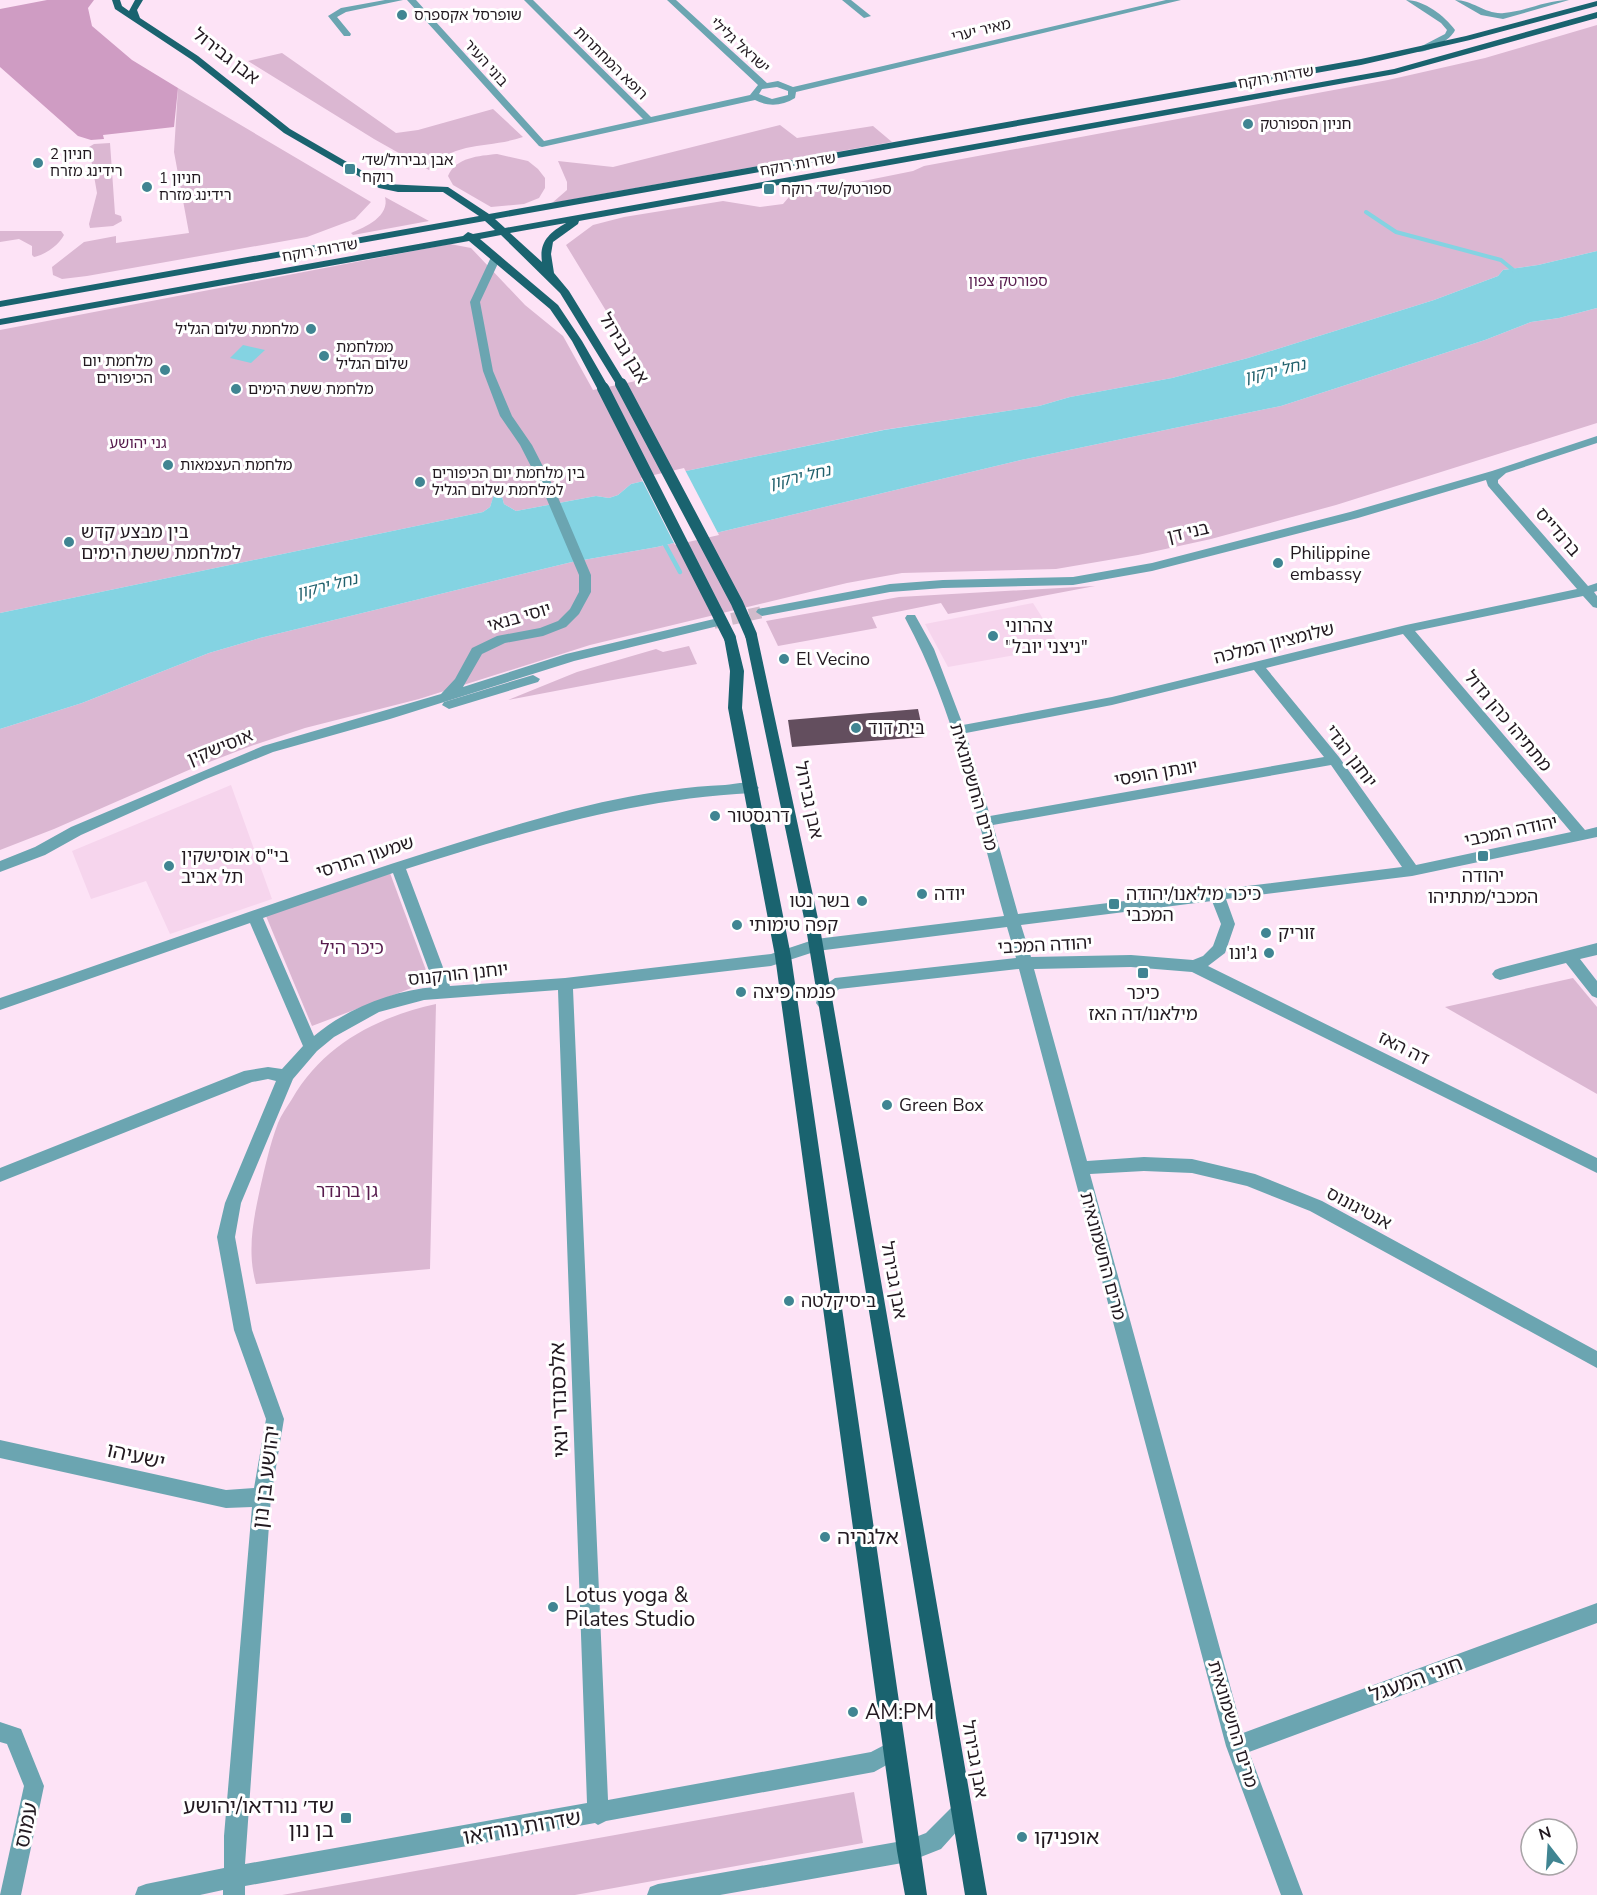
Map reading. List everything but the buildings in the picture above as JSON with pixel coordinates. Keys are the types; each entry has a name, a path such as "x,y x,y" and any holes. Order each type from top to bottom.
{"main road":[{"name":"אבן גבירול","path":"116,0 118,7 195,58 286,131 382,186 399,189 445,189 487,217 550,275 564,291 621,384 738,603 750,634 816,945 976,1895"},
{"path":"137,20 133,10 139,0"},
{"path":"1467,38 1586,0"},
{"name":"שדרות רוקח","path":"0,304 1421,50 1597,3"},
{"name":"שדרות רוקח","path":"0,322 1395,71 1597,15"},
{"path":"550,275 544,255 548,241 560,231 589,217"},
{"name":"אבן גבירול","path":"447,224 472,238 539,292 554,307 577,341 603,388 730,638 737,671 735,708 783,956 916,1895"}],"street":[{"path":"347,34 332,16 344,10 399,0"},
{"name":"בוני העיר","path":"411,0 542,144 649,120"},
{"name":"רופא המחתרות","path":"528,0 649,120"},
{"name":"ישראל גלילי","path":"671,0 764,85"},
{"path":"846,0 867,16"},
{"name":"מאיר יערי","path":"792,90 1177,0"},
{"path":"1410,0 1444,21 1451,30 1449,35 1421,50"},
{"path":"1459,0 1484,13 1503,16 1565,0"},
{"path":"649,120 755,97 778,102 792,96 792,90 778,84 764,85 756,89 755,97"},
{"name":"יוסי בנאי","path":"439,698 460,682 472,657 487,644 501,639 543,632 562,624 575,611 585,592 585,575 548,488 526,445 506,416 488,371 475,302 496,257"},
{"name":"בני דן","path":"762,612 845,589 954,577 1057,575 1147,560 1222,544 1349,509 1597,431"},
{"name":"בני דן","path":"776,608 890,588 943,584 1066,581 1140,569 1227,549 1354,515 1503,471 1597,439"},
{"path":"1492,484 1492,479 1503,471"},
{"name":"ברנדייס","path":"1451,476 1469,475 1492,484 1591,589 1597,604"},
{"name":"שלומציון המלכה","path":"958,730 1102,703 1406,629 1591,589"},
{"name":"מרים החשמונאית","path":"911,618 928,649 958,730 1025,963 1236,1746 1292,1895"},
{"name":"אוסישקין","path":"0,867 40,851 76,831 268,749 385,716 571,657 714,623"},
{"name":"מתתיהו כהן גדול","path":"1406,629 1582,836"},
{"name":"אוסישקין","path":"385,716 412,714 485,695 624,646"},
{"path":"472,657 474,671 486,683 498,686 516,685"},
{"name":"יוחנן הגדי","path":"1257,665 1334,760 1412,871"},
{"name":"יונתן הופסי","path":"984,822 1334,760"},
{"name":"שמעון התרסי","path":"0,1004 398,866 580,811 670,793 752,788"},
{"name":"אוסישקין","path":"0,855 76,831"},
{"name":"יהודה המכבי","path":"783,956 816,945 1218,897 1412,871 1597,832"},
{"path":"398,866 444,992"},
{"path":"1194,966 1208,960 1220,949 1228,924 1218,897"},
{"path":"254,915 311,1047"},
{"path":"1500,974 1597,950"},
{"name":"יוחנן הורקנוס","path":"286,1076 311,1047 328,1034 374,1008 399,1000 444,992 565,984 771,960 783,956"},
{"path":"1570,957 1597,992"},
{"name":"יהודה המכבי","path":"824,1003 826,992 835,984 1025,963 1131,961 1194,966"},
{"name":"דה האז","path":"1194,966 1597,1166"},
{"name":"אלכסנדר ינאי","path":"565,984 598,1814"},
{"path":"0,1175 250,1076 268,1073 286,1076"},
{"name":"יהושע בן נון","path":"234,1886 234,1836 262,1497 275,1419 243,1330 226,1237 233,1203 286,1076"},
{"name":"אנטיגונוס","path":"1080,1168 1144,1164 1192,1166 1249,1179 1316,1206 1597,1360"},
{"name":"ישעיהו","path":"0,1449 226,1499 262,1497"},
{"name":"חוני המעגל","path":"1236,1746 1597,1614"},
{"name":"עמוס","path":"0,1732 14,1736 34,1786 10,1895"},
{"name":"שדרות נורדאו","path":"147,1895 234,1886 844,1768 874,1762 894,1750"},
{"path":"657,1895 908,1851 933,1841 961,1812"}],"shaded area":[{"path":"47,0 94,0 88,8 92,26 132,60 178,88 174,127 103,135 104,139 91,140 78,136 0,67 0,9"},
{"name":"צהרוני \"ניצני יובל\"","path":"1033,603 1061,647 948,667 925,624"},
{"name":"בי\"ס אוסישקין תל אביב","path":"231,785 272,899 170,934 146,881 91,899 72,851"}],"green space":[{"name":"גני יהושע","path":"1597,25 1597,251 1538,265 1503,270 1498,276 1434,300 1248,358 1172,378 1070,397 1039,406 883,430 686,471 631,484 618,495 609,498 596,496 516,511 504,504 498,483 490,507 483,512 0,613 0,330 450,244 471,248 525,305 563,336 593,390 636,381 633,375 639,365 566,245 593,225 624,217 723,201 760,207 783,204 789,197 799,194 913,171 924,166 1388,80 1485,58"},
{"path":"282,53 396,133 418,130 493,109 523,137 460,150 439,160 429,170 374,139 248,61"},
{"path":"178,88 371,202 355,219 307,237 87,276 62,279 53,275 52,267 84,242 116,236 116,243 189,233 174,152"},
{"path":"780,125 797,138 873,126 892,142 552,203 567,190 567,182 558,161 613,167"},
{"path":"110,143 115,214 121,216 122,221 113,226 90,228 97,193 89,147 94,144"},
{"path":"497,154 528,161 538,169 545,178 545,188 539,198 524,204 491,207 453,185 448,176 456,165 469,159"},
{"path":"385,197 429,221 353,235 351,233 376,220 384,210"},
{"path":"0,231 61,231 64,235 51,249 34,257 32,246 19,239 0,242"},
{"path":"1597,308 1597,423 1336,505 1211,539 1138,555 1056,569 902,573 847,583 590,645 419,699 305,728 251,746 0,850 0,729 82,703 209,653 260,638 572,562 657,547 1021,460 1281,406 1485,340 1531,322 1559,318"},
{"path":"1095,586 948,614 941,603 872,617 877,628 778,646 766,621 899,597"},
{"path":"689,646 697,664 508,700 577,672 656,649 663,652"},
{"name":"כיכר היל","path":"390,873 430,981 312,1026 266,916"},
{"path":"1573,978 1597,1007 1597,1094 1445,1007"},
{"name":"גן ברנדר","path":"436,1004 430,1269 256,1284 251,1248 255,1213 273,1139 279,1120 286,1108 319,1063 354,1036 393,1017"},
{"path":"854,1792 863,1843 575,1895 282,1895"}],"water":[{"name":"נחל ירקון","path":"1597,251 1597,308 1559,318 1531,322 1485,340 1281,406 1021,460 657,547 572,562 260,638 209,653 82,703 0,729 0,613 483,512 490,507 498,482 504,504 516,511 596,496 609,498 618,495 631,484 686,471 884,430 1039,406 1070,397 1172,378 1248,358 1434,300 1498,276 1503,270 1538,265"},
{"path":"243,345 265,350 251,363 230,358"}],"pier":[{"path":"684,468 719,535 675,545 641,478"}],"waterway":[{"path":"1366,212 1396,232 1501,260 1517,273"},
{"path":"662,539 680,572"}],"tunnel":[{"path":"714,623 762,612"}],"place":[{"name":"שופרסל אקספרס","path":"402,15"},
{"name":"חניון הספורטק","path":"1248,124"},
{"name":"2 חניון רידינג מזרח","path":"38,163"},
{"name":"אבן גבירול/שד׳ רוקח","path":"350,169"},
{"name":"1 חניון רידינג מזרח","path":"147,187"},
{"name":"ספורטק/שד׳ רוקח","path":"769,189"},
{"name":"מלחמת שלום הגליל","path":"311,329"},
{"name":"ממלחמת שלום הגליל","path":"324,356"},
{"name":"מלחמת יום הכיפורים","path":"165,370"},
{"name":"מלחמת ששת הימים","path":"236,389"},
{"name":"מלחמת העצמאות","path":"168,465"},
{"name":"בין מלחמת יום הכיפורים למלחמת שלום הגליל","path":"420,482"},
{"name":"בין מבצע קדש למלחמת ששת הימים","path":"69,542"},
{"name":"Philippine embassy","path":"1278,563"},
{"name":"צהרוני \"ניצני יובל\"","path":"993,636"},
{"name":"El Vecino","path":"784,659"},
{"name":"בית דוד","path":"856,728"},
{"name":"דרגסטור","path":"715,816"},
{"name":"יהודה המכבי/מתתיהו","path":"1483,856"},
{"name":"בי\"ס אוסישקין תל אביב","path":"169,866"},
{"name":"יודה","path":"922,894"},
{"name":"בשר נטו","path":"862,901"},
{"name":"כיכר מילאנו/יהודה המכבי","path":"1114,904"},
{"name":"קפה טימותי","path":"737,925"},
{"name":"זוריק","path":"1266,933"},
{"name":"ג'ונו","path":"1269,953"},
{"name":"כיכר מילאנו/דה האז","path":"1143,973"},
{"name":"פנמה פיצה","path":"741,992"},
{"name":"Green Box","path":"887,1105"},
{"name":"ביסיקלטה","path":"789,1301"},
{"name":"אלגריה","path":"825,1537"},
{"name":"Lotus yoga & Pilates Studio","path":"553,1607"},
{"name":"AM:PM","path":"853,1712"},
{"name":"שד׳ נורדאו/יהושע בן נון","path":"346,1818"},
{"name":"אופניקו","path":"1022,1837"}],"park label":[{"name":"ספורטק צפון","path":"1008,281"}]}
